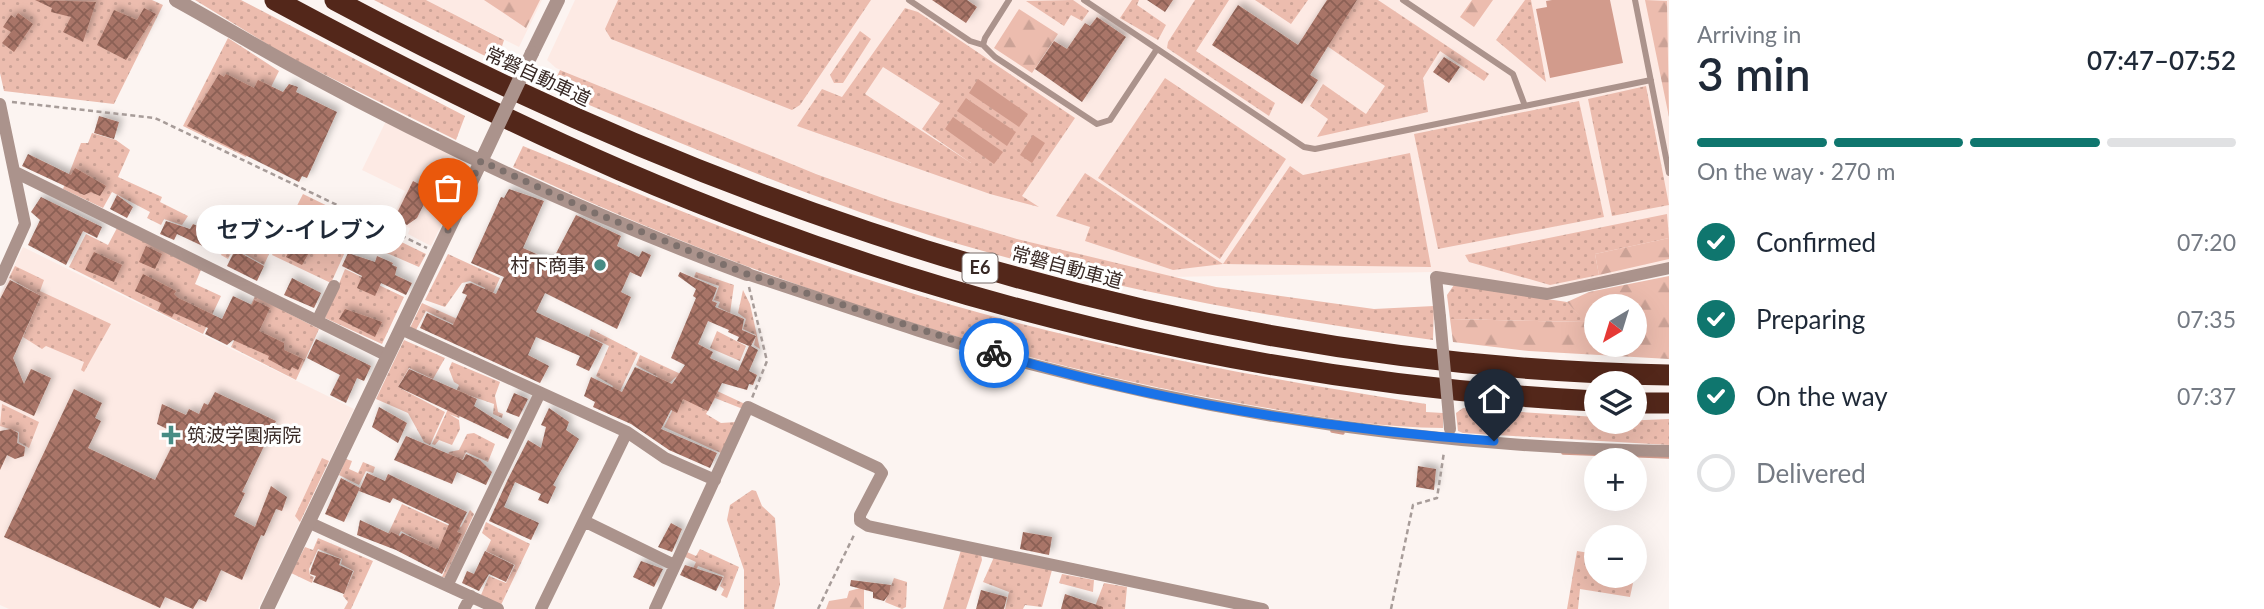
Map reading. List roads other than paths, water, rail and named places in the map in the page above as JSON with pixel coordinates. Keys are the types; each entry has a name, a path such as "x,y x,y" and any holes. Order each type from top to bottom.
{"highway":[{"name":"E6","path":"275,0 484,108 620,170 786,235 927,283 1115,333 1317,372 1435,388 1584,400"},
{"name":"常磐自動車道","path":"335,0 496,82 629,143 823,218 1027,281 1122,305 1318,343 1542,369 1669,375"},
{"path":"1647,402 1669,403"}],"street":[{"path":"176,0 308,74 484,156 595,213 747,274 1030,364 1261,415 1669,451"},
{"path":"267,609 558,0"},
{"path":"0,102 25,224 0,280"},
{"path":"15,172 388,356"},
{"path":"1448,433 1436,277 1547,294 1669,268"},
{"path":"317,321 334,286"},
{"path":"401,330 627,432 665,458 715,480"},
{"path":"448,584 540,393"},
{"path":"655,609 748,407 878,468 881,473 860,521 867,526 1263,609"},
{"path":"541,609 627,432"},
{"path":"584,521 674,565"},
{"path":"308,522 498,609"},
{"path":"464,609 471,596"}],"lane":[{"path":"909,0 970,40 984,45 995,57 1097,124 1110,120 1157,49"},
{"path":"984,45 986,35 1009,0"},
{"path":"1084,0 1304,147 1315,149 1651,80"},
{"path":"1403,0 1513,74 1525,106"},
{"path":"1635,0 1669,173"}],"waterway":[{"path":"1332,431 1343,433"},
{"path":"1563,453 1669,457"}],"place":[{"name":"セブン-イレブン","path":"448,230"},
{"name":"村下商事","path":"600,265"},
{"name":"筑波学園病院","path":"171,435"}]}
